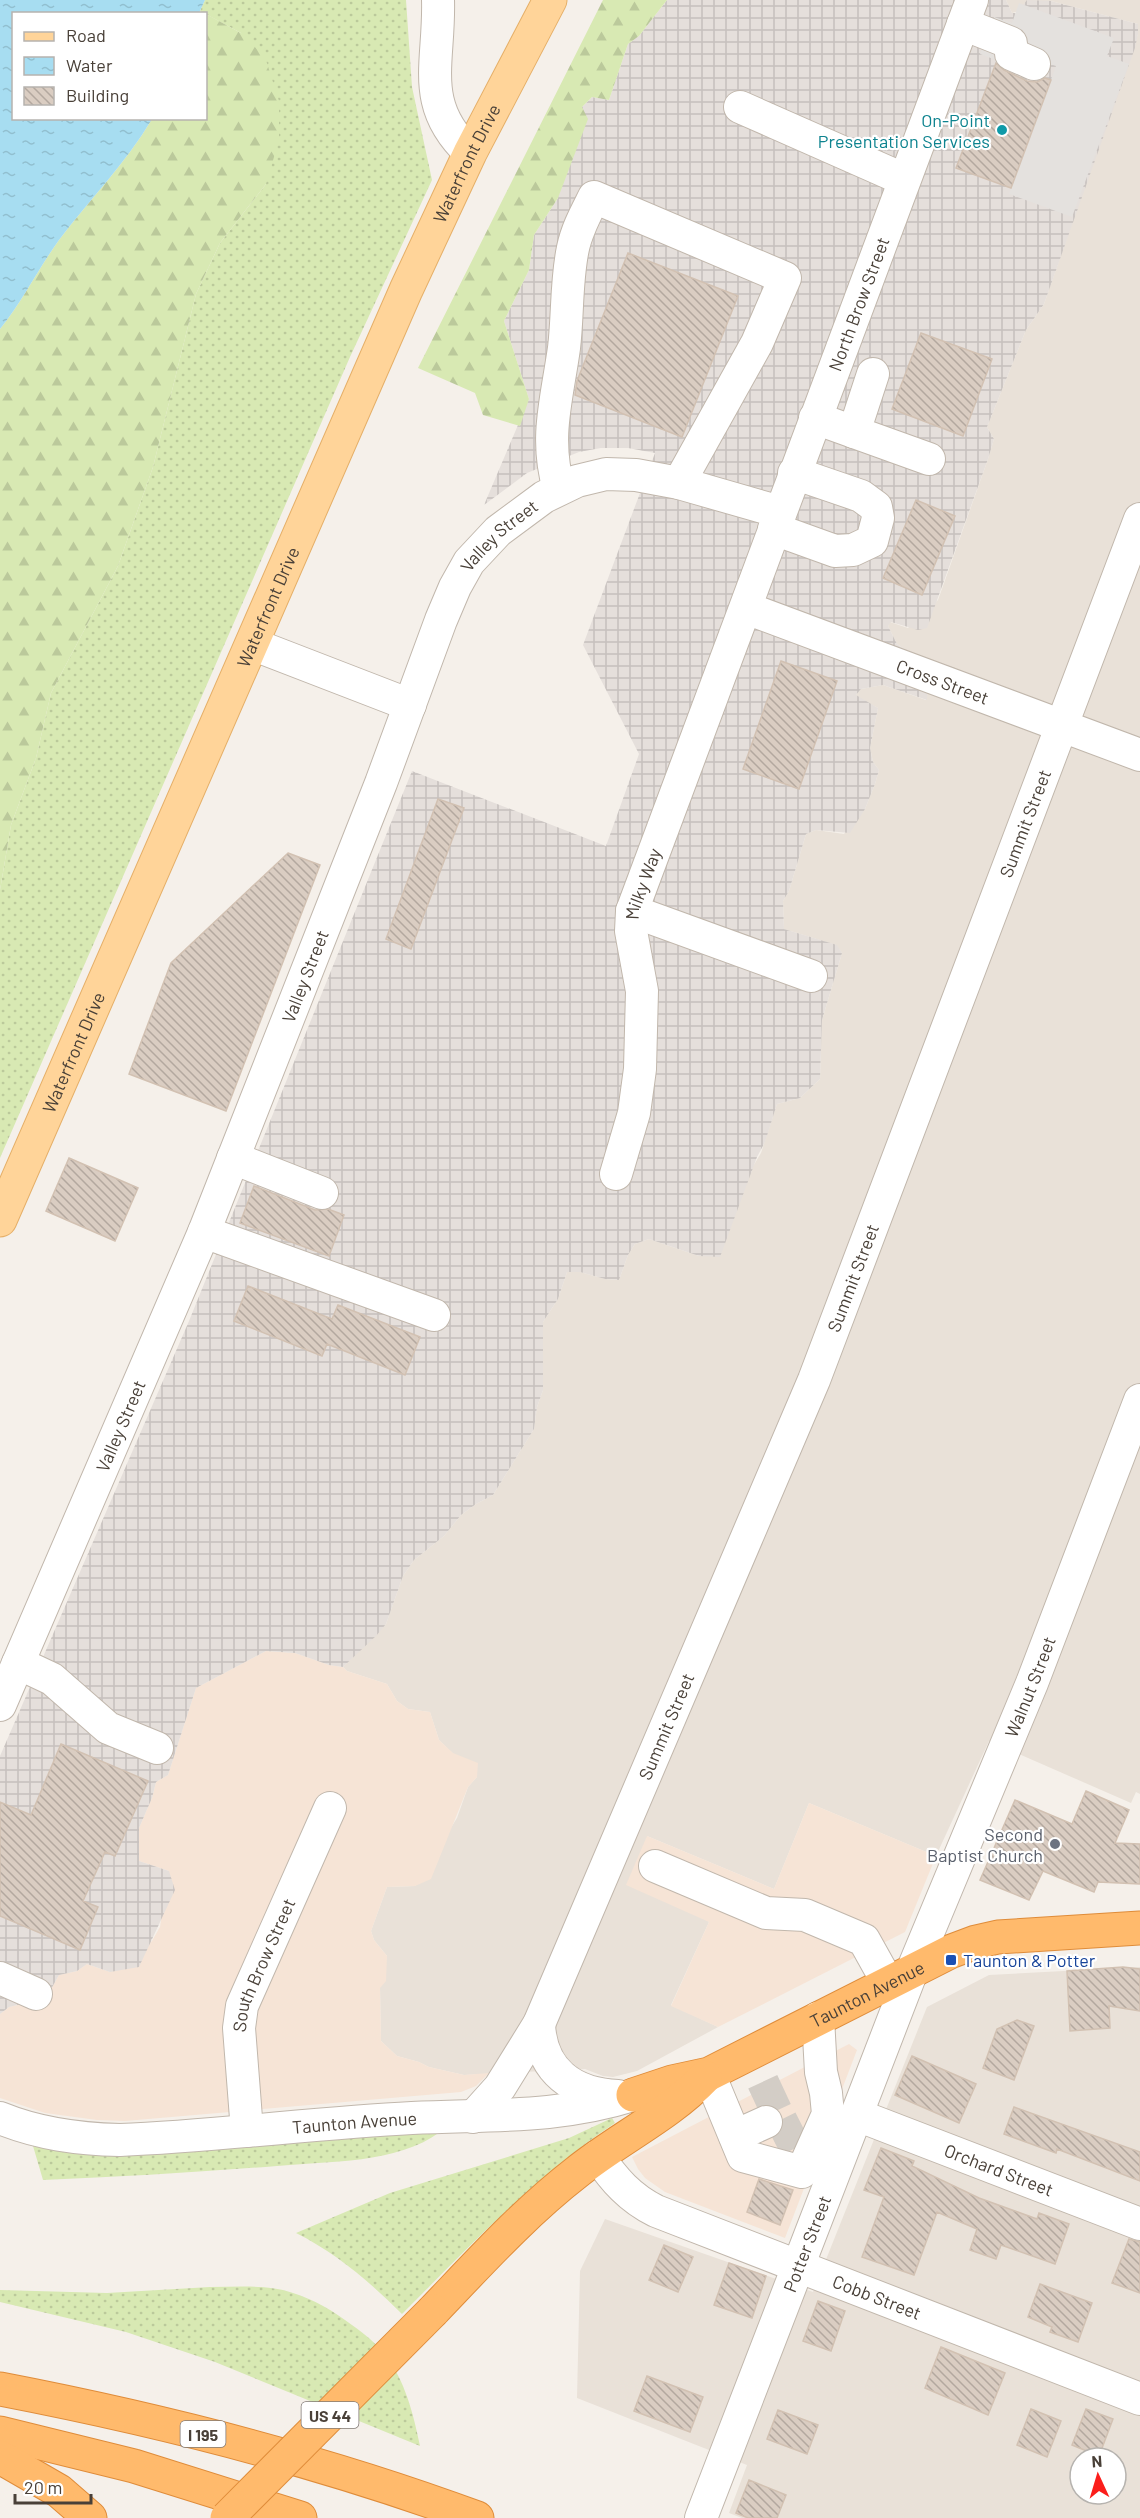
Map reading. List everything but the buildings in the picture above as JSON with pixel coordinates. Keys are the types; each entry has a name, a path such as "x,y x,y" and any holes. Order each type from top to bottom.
{"highway":[{"name":"Taunton Avenue","path":"598,2156 675,2103 709,2074 968,1944 998,1937 1140,1928"},
{"name":"Taunton Avenue","path":"633,2095 672,2082 709,2074"},
{"name":"US 44","path":"228,2518 532,2210 598,2156"},
{"name":"I 195","path":"0,2389 134,2416 270,2452 477,2518"},
{"path":"0,2433 134,2466 300,2518"},
{"path":"0,2457 59,2491 90,2518"}],"main road":[{"name":"Waterfront Drive","path":"0,1220 405,290 470,153 550,0"}],"street":[{"path":"438,0 434,78 437,102 448,130 470,153"},
{"path":"967,12 1011,43 1011,54 1034,64"},
{"name":"North Brow Street","path":"746,608 814,417 967,12"},
{"path":"740,107 903,179"},
{"path":"559,489 551,450 552,422 563,351 573,246 579,227 594,197 784,278 757,343 679,483"},
{"path":"854,432 873,374"},
{"path":"814,417 929,459"},
{"name":"Valley Street","path":"0,1705 204,1232 381,783 448,601 469,562 512,519 559,489 577,481 606,474 636,475 679,483 777,521 835,551 853,550 872,541 878,518 876,507 861,496 794,473"},
{"name":"Summit Street","path":"473,2117 501,2087 539,2024 814,1380 1140,519"},
{"name":"Cross Street","path":"746,608 1140,755"},
{"name":"Milky Way","path":"615,1174 634,1113 640,1069 642,991 631,931 632,912 746,608"},
{"path":"252,644 410,705"},
{"path":"632,912 811,976"},
{"path":"233,1158 322,1192"},
{"path":"204,1232 434,1315"},
{"name":"Walnut Street","path":"900,1977 1032,1683 1140,1400"},
{"path":"18,1663 52,1679 108,1728 157,1748"},
{"name":"South Brow Street","path":"247,2131 238,2028 242,2006 330,1808"},
{"path":"655,1866 766,1913 805,1916 864,1940 900,1977"},
{"name":"Potter Street","path":"701,2518 798,2266 826,2103 900,1977"},
{"path":"0,1978 36,1994"},
{"path":"709,2074 735,2136 802,2172 826,2103 818,2018"},
{"path":"539,2024 542,2047 553,2068 562,2077 595,2093 633,2095"},
{"name":"Taunton Avenue","path":"0,2118 52,2134 94,2140 148,2139 411,2118 556,2112 612,2102 633,2095"},
{"name":"Orchard Street","path":"826,2103 1140,2224"},
{"path":"735,2136 765,2122 735,2136"},
{"name":"Cobb Street","path":"598,2156 623,2189 643,2204 1140,2400"}],"shaded area":[{"path":"667,0 1006,0 1012,13 1017,13 1027,0 1051,1 1138,24 1135,48 1044,304 1026,330 987,427 994,439 927,628 918,630 891,622 888,626 897,644 907,651 955,668 955,673 928,684 927,700 883,685 861,689 856,695 878,708 870,748 873,762 879,770 875,784 865,809 850,833 816,830 806,834 789,891 783,901 784,929 837,945 842,953 822,1020 820,1079 800,1098 777,1104 765,1142 757,1157 720,1257 699,1256 649,1239 635,1244 628,1255 619,1280 605,1279 580,1272 567,1272 558,1299 543,1322 543,1390 537,1407 534,1429 493,1495 461,1515 444,1536 414,1560 403,1576 386,1624 376,1636 343,1667 329,1665 295,1653 266,1651 196,1688 168,1775 156,1782 139,1828 139,1861 169,1871 175,1890 139,1967 110,1972 87,1964 77,1971 59,1975 46,1998 9,2007 0,2014 0,1756 189,1321 412,771 606,846 639,754 583,645 655,453 628,448 601,448 579,452 527,473 484,505 529,399 504,321 529,270 534,235 558,198 582,107 592,97 609,100 628,44 639,36"},
{"path":"1006,0 1140,0 1140,1794 1136,1792 1131,1803 989,1741 936,1856 809,1803 774,1889 647,1836 709,1922 671,2005 718,2027 637,2071 613,2077 585,2069 464,2075 429,2067 397,2056 381,2041 380,1987 387,1956 374,1940 371,1931 387,1887 415,1886 457,1818 468,1787 477,1777 439,1740 430,1712 408,1709 397,1701 387,1684 347,1671 343,1667 386,1624 403,1576 414,1560 444,1536 461,1515 493,1495 534,1429 537,1407 543,1390 543,1322 558,1299 567,1272 580,1272 605,1279 619,1280 628,1255 635,1244 649,1239 699,1256 761,1153 777,1104 800,1098 820,1079 822,1020 842,953 836,945 784,929 783,901 789,891 806,834 816,830 844,834 865,809 875,784 879,770 873,762 870,748 878,708 855,696 861,689 883,685 926,700 928,684 954,668 907,651 897,644 888,626 890,622 908,628 938,600 994,439 987,427 1026,330 1044,304 1138,34 1138,24 1051,1 1012,13"},
{"path":"1019,3 1114,38 1107,56 1129,64 1072,217 1009,194 1056,66 1044,62 1039,76 980,54 994,17 1012,23"},
{"path":"266,1651 295,1653 329,1665 343,1667 347,1671 387,1684 397,1701 408,1709 430,1712 439,1740 453,1753 478,1763 477,1777 468,1787 431,1879 415,1886 387,1887 371,1931 374,1940 387,1956 386,1981 380,1988 381,2041 397,2056 429,2067 464,2075 489,2073 476,2086 461,2092 125,2121 45,2113 0,2098 0,2014 9,2007 46,1998 59,1975 77,1971 87,1964 110,1972 152,1941 160,1927 169,1871 139,1861 139,1828 156,1782 168,1775 196,1688"},
{"path":"809,1803 936,1856 905,1932 718,2027 671,2006 709,1922 626,1885 647,1836 774,1889"},
{"path":"1140,1967 1140,2518 742,2518 729,2513 747,2465 577,2398 580,2271 605,2219 813,2292 927,2007 989,1975"},
{"path":"849,2044 857,2050 785,2238 665,2192 645,2178 638,2169 632,2157"}],"green space":[{"path":"205,0 406,0 412,87 432,180 350,357 0,1158 0,890 11,825 36,758 51,693 118,566 153,467 196,294 220,243 266,184 241,33 207,15 207,12 200,11"},
{"path":"603,0 667,0 639,36 628,44 609,100 592,97 582,107 588,119 558,198 534,235 529,270 504,321 529,399 520,426 483,415 475,393 418,368"},
{"path":"207,15 241,33 265,57 279,101 279,140 266,184 220,243 196,294 153,467 118,566 51,693 36,758 11,825 0,890 0,329 59,240 151,120 207,120"},
{"path":"612,2118 615,2123 530,2189 402,2314 352,2269 296,2233 390,2193 569,2138"},
{"path":"438,2128 440,2132 404,2150 362,2159 72,2179 43,2180 33,2146 62,2151"},
{"path":"210,2287 265,2287 291,2292 323,2306 362,2332 394,2367 406,2393 420,2446 215,2362 126,2332 0,2302 0,2290 107,2293"}],"water":[{"path":"0,0 205,0 199,12 12,12 12,120 151,120 119,166 59,240 0,329"}],"tunnel":[{"path":"755,2103 798,2083"},
{"path":"774,2141 816,2120"}],"place":[{"name":"On-Point Presentation Services","path":"1002,130"},
{"name":"Second Baptist Church","path":"1055,1844"},
{"name":"Taunton & Potter","path":"951,1960"}]}
